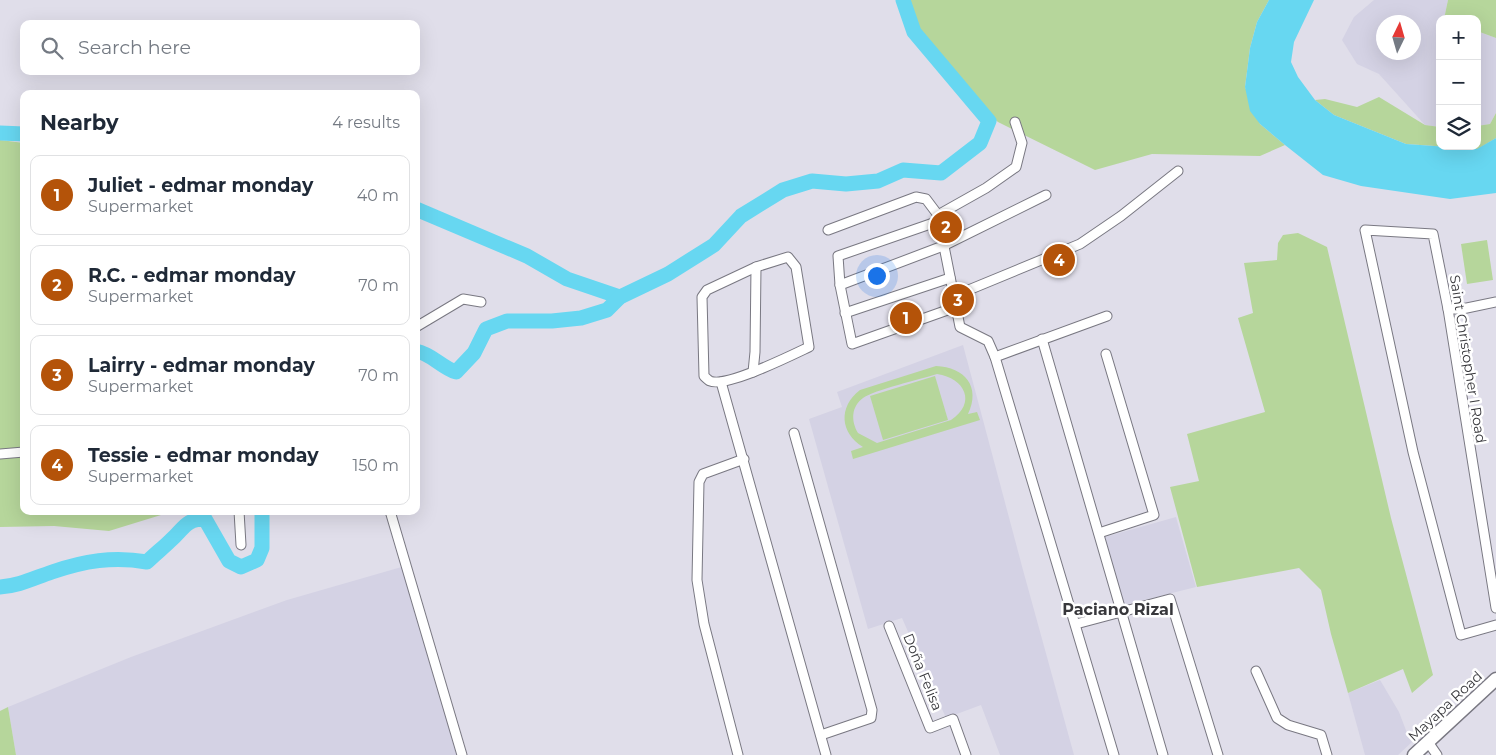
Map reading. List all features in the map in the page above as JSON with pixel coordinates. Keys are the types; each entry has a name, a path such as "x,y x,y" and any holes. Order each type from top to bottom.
{"main road":[{"name":"Mayapa Road","path":"1414,755 1496,679"}],"street":[{"path":"956,307 852,344 840,286 838,256 938,218 1016,167 1022,143 1015,122"},
{"path":"954,296 1080,244 1115,220 1178,171"},
{"path":"840,286 943,246 1046,196"},
{"path":"828,230 916,197 926,199 938,218 960,327 988,341 995,357 1008,406 1076,624 1114,755"},
{"name":"Saint Christopher I Road","path":"1496,608 1448,309 1433,234 1365,230 1414,452 1461,635 1496,625"},
{"path":"788,257 796,267 809,347 753,372 721,382 711,381 704,376 702,297 707,290 756,267 788,257"},
{"path":"753,372 756,267"},
{"path":"845,313 950,278"},
{"path":"420,325 462,299 481,302"},
{"path":"1448,309 1462,309 1496,302"},
{"path":"995,357 1107,316"},
{"path":"1042,339 1162,755"},
{"path":"1099,533 1154,515 1106,354"},
{"path":"721,382 822,735 826,755"},
{"path":"794,433 872,710 871,718 822,735"},
{"path":"0,454 20,452"},
{"path":"738,755 704,624 697,580 700,482 702,474 744,459"},
{"path":"238,515 241,545"},
{"path":"391,515 462,755"},
{"path":"1076,624 1170,598 1218,755"},
{"name":"Doña Felisa","path":"890,626 930,728 953,719 966,755"},
{"path":"1256,671 1277,718 1288,725 1321,735 1327,755"},
{"path":"1428,742 1437,755"}],"shaded area":[{"path":"1374,0 1448,0 1445,15 1436,15 1436,126 1425,125 1379,74 1357,64 1342,40 1354,17"},
{"path":"1481,32 1496,38 1496,113 1490,124 1481,125"},
{"path":"963,345 1074,755 1000,755 981,705 946,718 902,618 868,629 809,419 842,407 837,392"},
{"path":"1176,517 1196,587 1124,605 1105,537"},
{"path":"405,566 464,755 16,755 8,707 131,657 287,600"},
{"path":"1380,680 1399,712 1412,742 1398,755 1365,755 1348,693"}],"green space":[{"path":"907,0 1269,0 1257,22 1250,48 1245,87 1260,124 1285,145 1260,156 1152,154 1095,170 998,122 973,102 914,32"},
{"path":"1448,0 1496,0 1496,38 1481,32 1481,15 1445,15"},
{"path":"1379,97 1425,125 1436,126 1436,146 1406,144 1334,115 1315,100 1325,99 1357,107"},
{"path":"1496,113 1496,138 1481,147 1481,125 1490,124"},
{"path":"0,140 20,142 20,515 161,515 109,531 54,526 0,527"},
{"path":"1298,233 1327,247 1391,518 1433,675 1412,693 1403,669 1348,693 1321,590 1299,568 1197,587 1170,487 1199,481 1187,434 1265,412 1238,318 1253,313 1244,263 1277,260 1278,243 1283,235"},
{"path":"1487,240 1493,280 1467,284 1461,244"},
{"path":"936,366 946,367 955,370 968,380 973,395 968,414 977,412 980,420 853,459 851,451 863,447 850,435 846,427 845,412 848,404 860,390","holes":["937,374 947,376 961,386 965,399 964,406 951,420 877,443 858,433 854,424 853,414 856,406 863,398 887,388"]},
{"path":"935,376 948,420 883,440 870,396"},
{"path":"8,707 16,755 0,755 0,711"}],"water":[{"path":"1269,0 1314,0 1294,42 1291,62 1298,77 1315,100 1334,115 1406,144 1436,146 1436,150 1481,150 1481,147 1496,138 1496,193 1450,199 1361,186 1323,175 1260,124 1250,111 1245,87 1250,48 1257,22"}],"waterway":[{"path":"420,352 456,372 474,353 486,329 507,321 552,321 581,318 607,310 620,297 668,274 714,245 741,216 783,190 812,181 846,184 878,181 903,170 941,173 980,143 989,121 914,32 903,0"},
{"path":"0,133 20,134"},
{"path":"420,211 527,256 567,279 620,297"},
{"path":"0,587 20,583 87,562 122,559 147,562 185,525 198,519 205,519 229,561 241,567 257,560 262,548 262,515"}],"place":[{"name":"R.C. - edmar monday","path":"946,227"},
{"name":"Tessie - edmar monday","path":"1059,260"},
{"name":"Lairry - edmar monday","path":"958,300"},
{"name":"Juliet - edmar monday","path":"906,318"}],"district":[{"name":"Paciano Rizal","path":"1118,609"}]}
